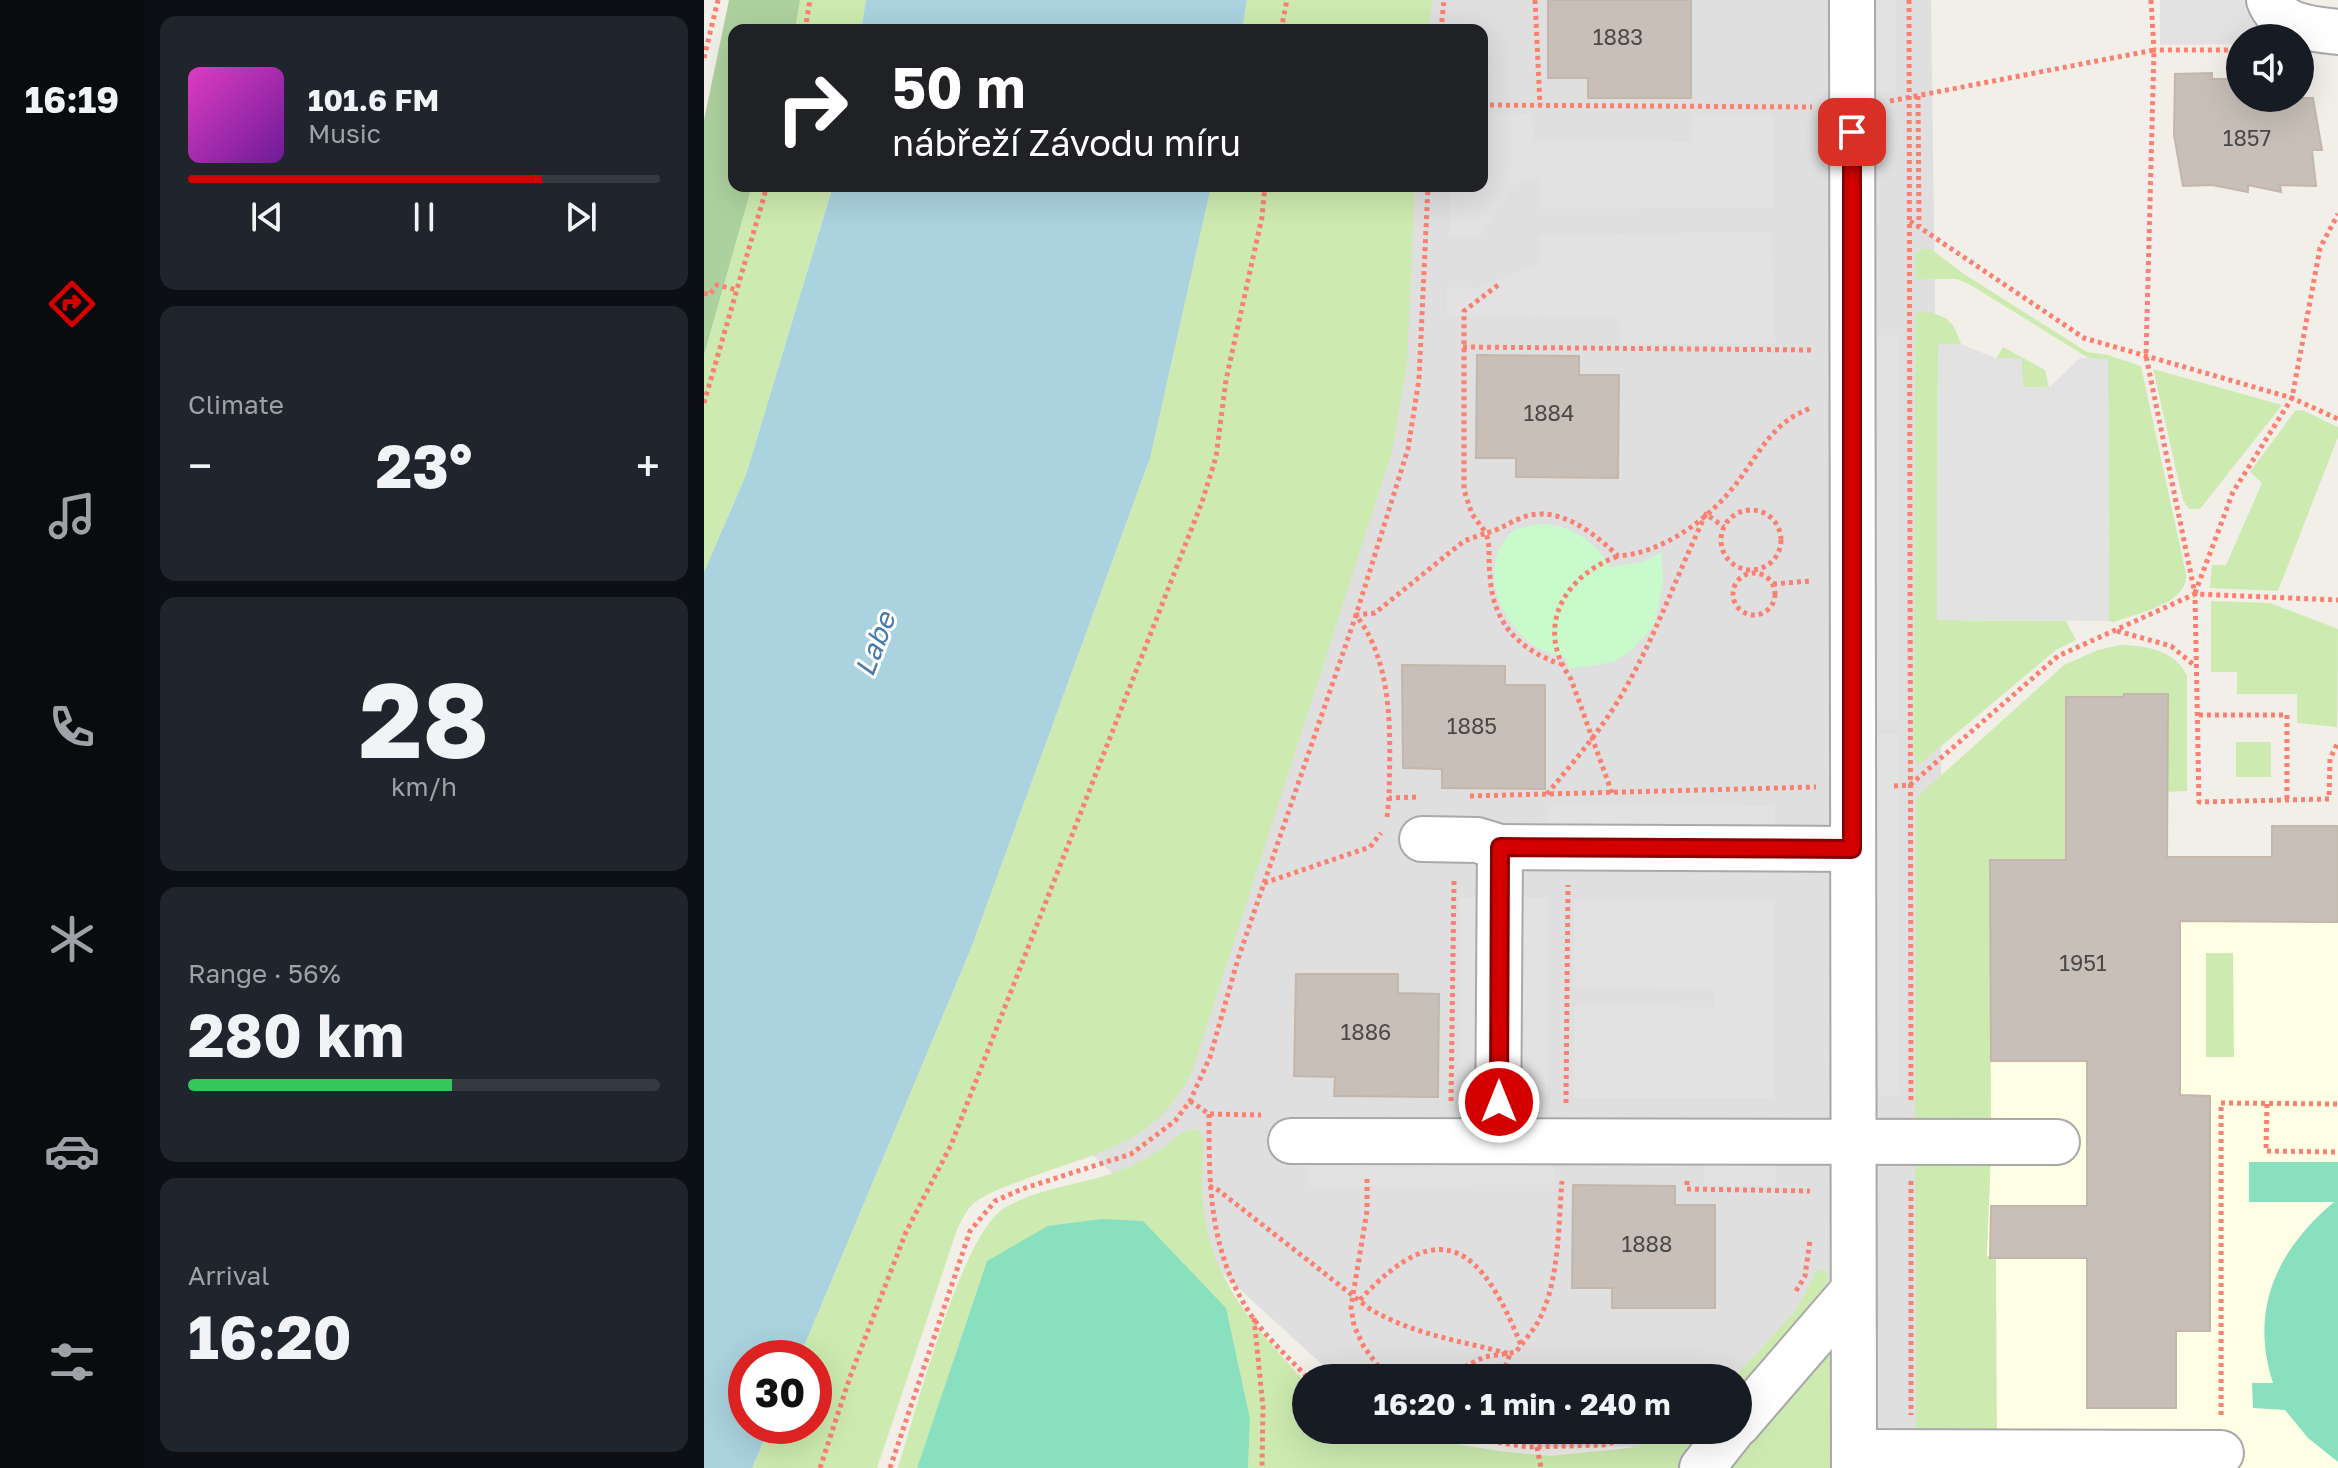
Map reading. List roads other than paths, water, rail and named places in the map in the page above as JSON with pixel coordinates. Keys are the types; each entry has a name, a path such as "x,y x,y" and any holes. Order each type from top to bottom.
{"street":[{"path":"1852,0 1823,107 1831,788 1831,1141 1852,1292 1854,1460 2221,1453"},
{"path":"2269,0 2273,11 2286,21 2338,32"},
{"path":"1438,840 1477,840 1500,847 1831,848"},
{"path":"1498,1141 1500,847"},
{"path":"1291,1141 2057,1142"},
{"path":"1752,1408 1852,1292"},
{"path":"1702,1468 1721,1444"}],"water":[{"path":"866,0 1247,0 1243,24 862,24"},
{"name":"Labe","path":"831,192 1210,192 1150,458 970,951 807,1340 728,1340 728,1444 762,1444 752,1468 704,1468 704,572 746,475"}]}
